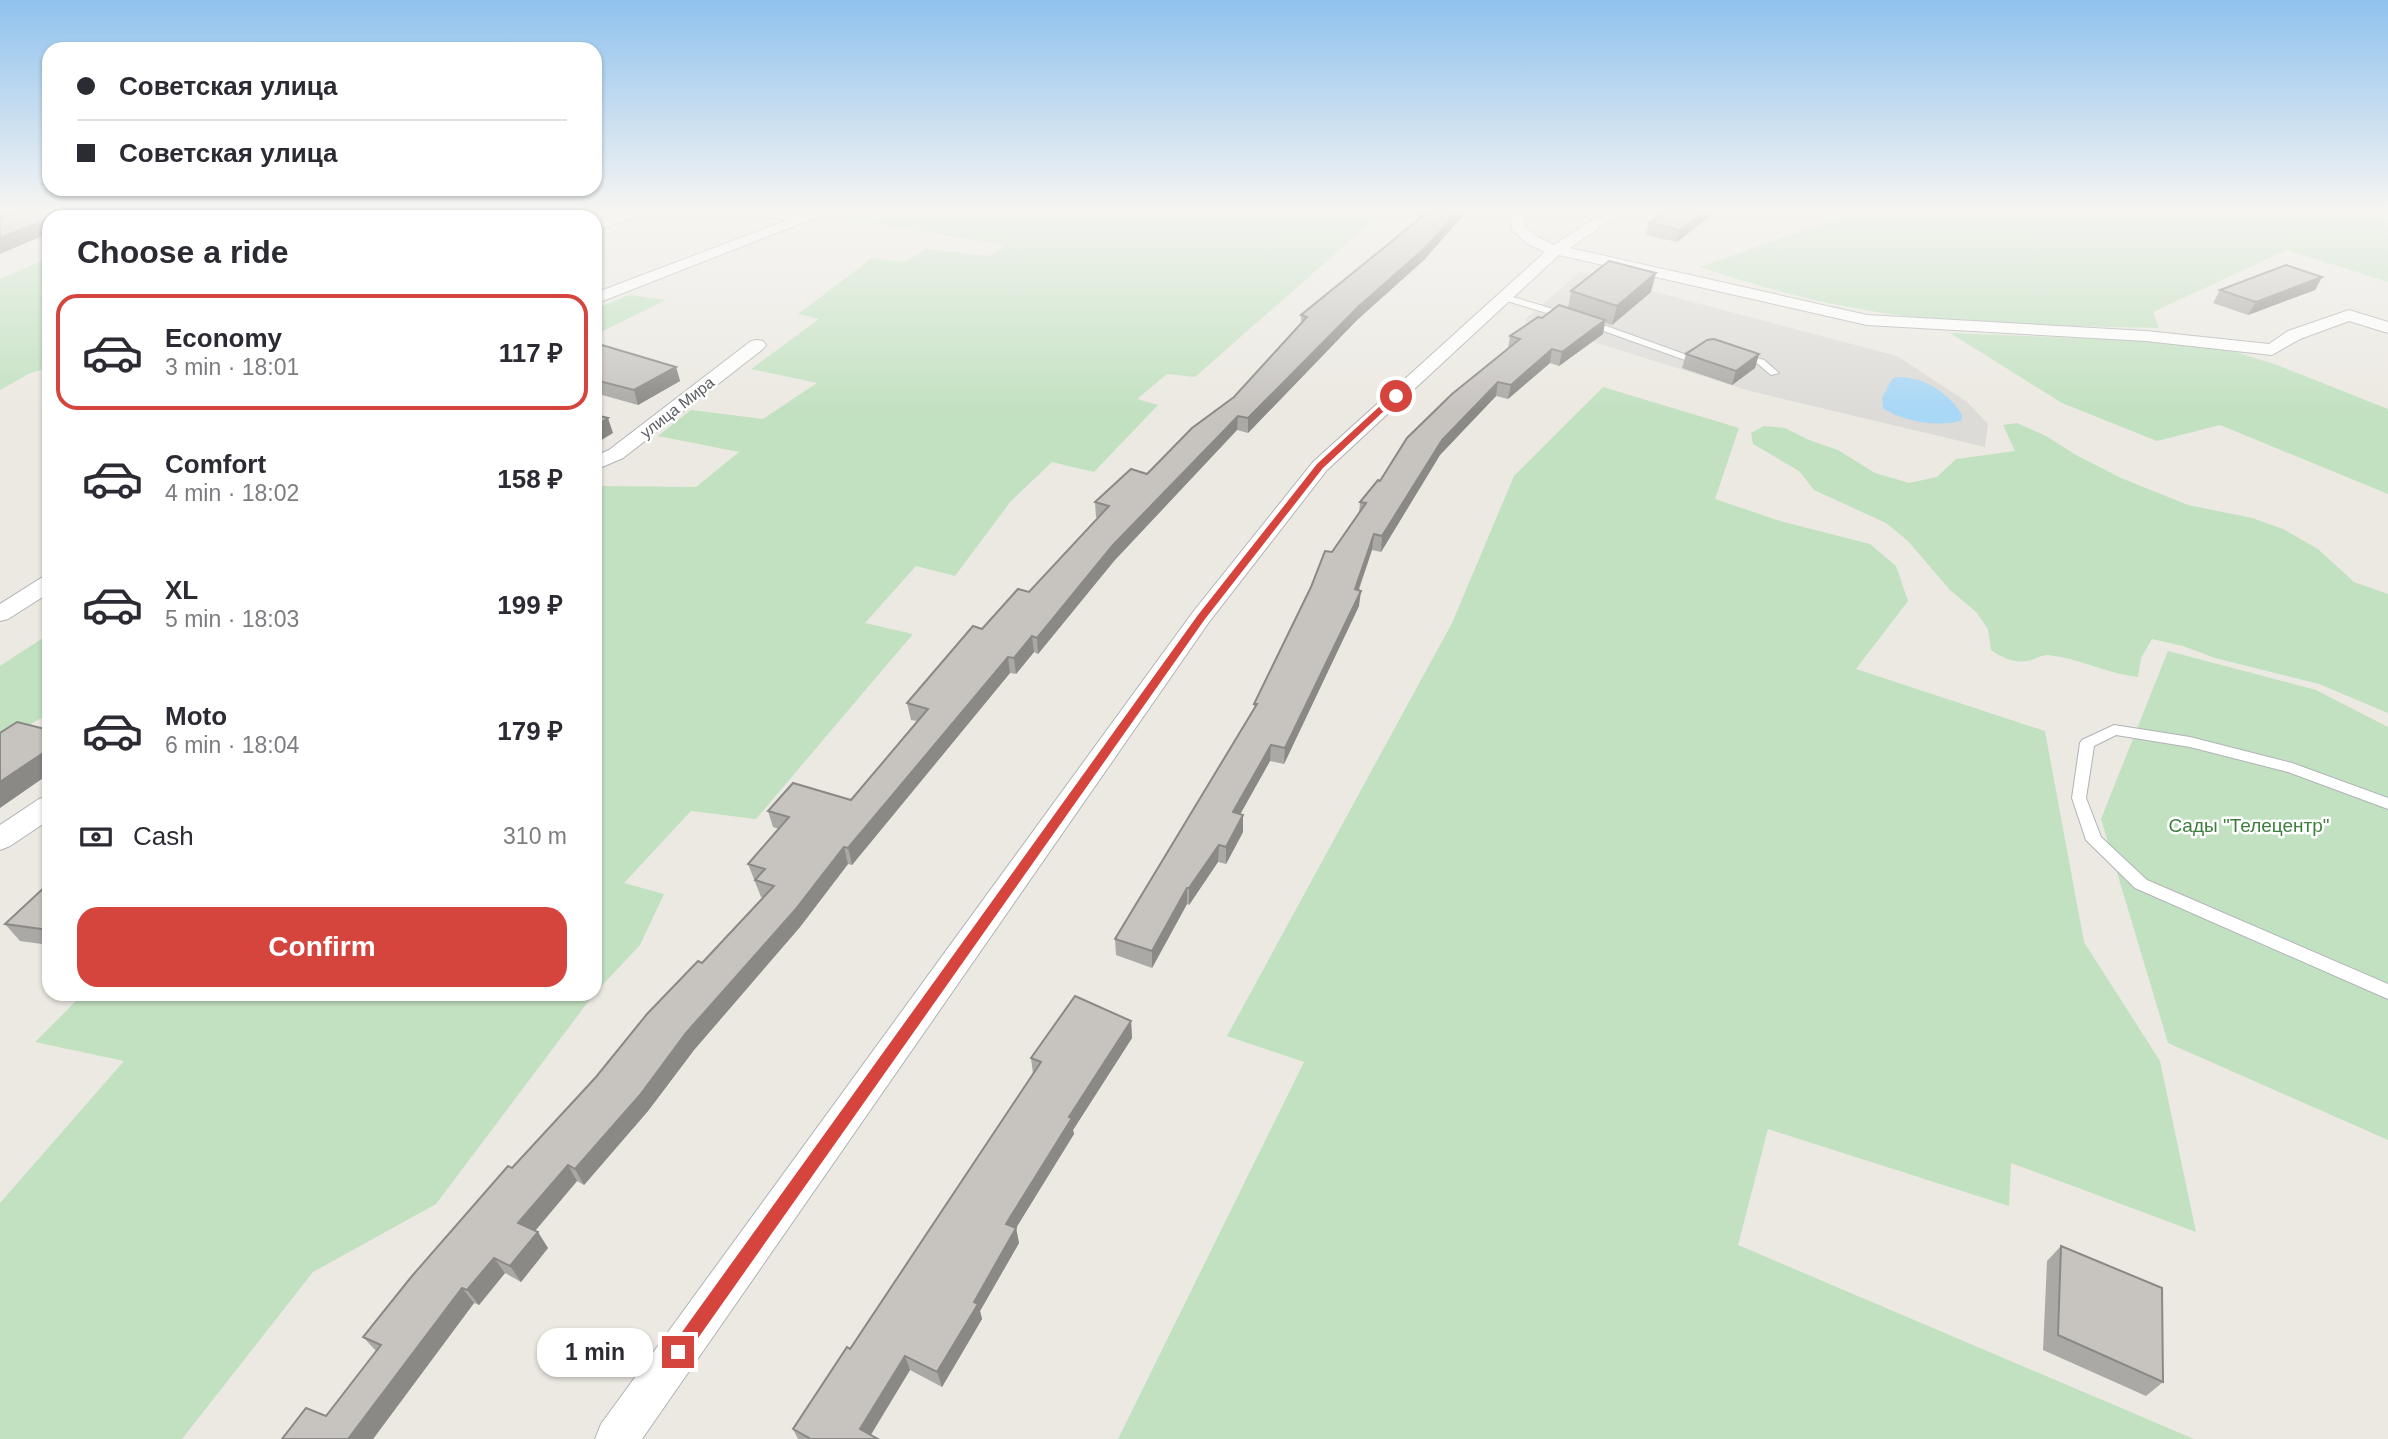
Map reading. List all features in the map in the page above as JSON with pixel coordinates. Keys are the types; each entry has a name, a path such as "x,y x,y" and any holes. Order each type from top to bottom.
{"street":[{"path":"602,296 652,277"},
{"path":"616,1439 1201,617 1320,466 1525,277"},
{"path":"1683,277 1867,320 2146,336 2272,350 2294,335 2350,315 2388,328"},
{"name":"улица Мира","path":"602,461 616,454 757,345"},
{"path":"0,614 42,587"},
{"path":"0,839 42,811"}],"lane":[{"path":"1503,297 1574,318 1685,357 1699,348 1711,349"},
{"path":"1736,354 1761,362 1774,373"},
{"path":"2388,804 2292,768 2190,742 2114,730 2087,743 2079,798 2094,840 2141,884 2388,992"}],"shaded area":[{"path":"1574,277 1599,277 1897,356 1967,402 1988,424 1985,447 1750,391 1524,320"}],"green space":[{"path":"42,277 42,370 30,373 0,390 0,279"},
{"path":"847,277 1309,277 1195,377 1167,374 1137,399 1158,405 1094,472 1052,462 1011,501 955,576 916,566 865,623 913,634 756,819 691,811 624,883 664,894 640,945 602,986 602,486 696,487 739,452 658,436 691,410 763,419 817,383 751,369 819,319 798,314"},
{"path":"1733,277 2228,277 2153,312 2159,328 1938,320 1844,306"},
{"path":"2373,277 2388,277 2388,282"},
{"path":"629,295 666,300 602,332 602,306"},
{"path":"1950,333 2176,342 2236,352 2277,365 2388,409 2388,494 2220,425 2157,441 2062,403"},
{"path":"1603,387 1739,428 1715,499 1780,521 1870,544 1896,566 1908,601 1856,669 2045,731 2084,942 2160,1061 2196,1232 2011,1163 2009,1206 1768,1129 1738,1245 2194,1439 1118,1439 1304,1062 1227,1036 1452,623 1514,476"},
{"path":"2017,423 2121,478 2188,505 2252,518 2283,529 2318,549 2354,582 2388,594 2388,713 2319,684 2152,639 2141,658 2138,677 2048,655 2022,661 2004,658 1991,650 1988,629 1976,612 1950,590 1908,541 1886,523 1814,490 1799,471 1753,444 1751,433 1764,426 1785,428 1838,450 1875,473 1909,483 1937,477 1956,459 2015,451 2003,425"},
{"path":"42,639 42,717 0,744 0,666"},
{"name":"Сады \"Телецентр\"","path":"2168,651 2316,690 2388,727 2388,1140 2168,1043 2101,819"},
{"path":"76,1001 589,1001 436,1204 313,1272 182,1439 0,1439 0,1203 124,1061 35,1042"}],"water":[{"path":"1892,379 1916,379 1943,393 1957,407 1962,415 1961,421 1921,422 1901,417 1883,408 1882,398"}],"building":[{"path":"1348,277 1392,277 1358,307 1248,418 1238,416 1113,545 1037,638 1032,636 1014,658 1008,657 848,848 844,847 795,910 686,1033 640,1095 575,1169 568,1165 518,1223 538,1232 510,1266 494,1258 467,1290 462,1288 348,1439 282,1439 306,1408 326,1416 381,1345 363,1337 412,1276 508,1166 512,1168 596,1077 647,1014 698,961 702,963 774,886 755,880 765,869 748,864 789,817 768,811 793,783 851,800 928,709 907,703 973,626 982,629 1018,589 1029,592 1109,506 1095,502 1131,469 1147,474 1192,428 1234,397 1307,317 1301,315"},
{"path":"1589,277 1651,277 1617,306 1571,291"},
{"path":"2254,277 2322,277 2256,302 2220,290"},
{"path":"1559,305 1605,320 1562,352 1552,349 1511,385 1498,382 1442,440 1382,536 1374,534 1355,589 1361,591 1285,748 1271,745 1233,812 1243,815 1226,847 1219,845 1187,888 1152,951 1115,939 1257,704 1254,704 1311,587 1325,551 1332,552 1366,503 1360,502 1378,480 1380,481 1407,438 1452,394 1520,339 1510,336"},
{"path":"1714,339 1759,354 1736,371 1686,354 1707,340"},
{"path":"602,345 676,367 634,390 602,382"},
{"path":"17,722 42,728 42,754 0,782 0,733"},
{"path":"42,890 42,929 5,924"},
{"path":"1075,996 1131,1021 1069,1117 1072,1118 1006,1224 1016,1228 974,1302 978,1304 937,1372 905,1356 860,1429 878,1439 811,1439 793,1429 847,1347 850,1349 1041,1062 1031,1058"},
{"path":"2061,1246 2162,1288 2163,1382 2058,1335"}],"route":[{"path":"678,1352 1201,617 1320,466 1396,396"}]}
